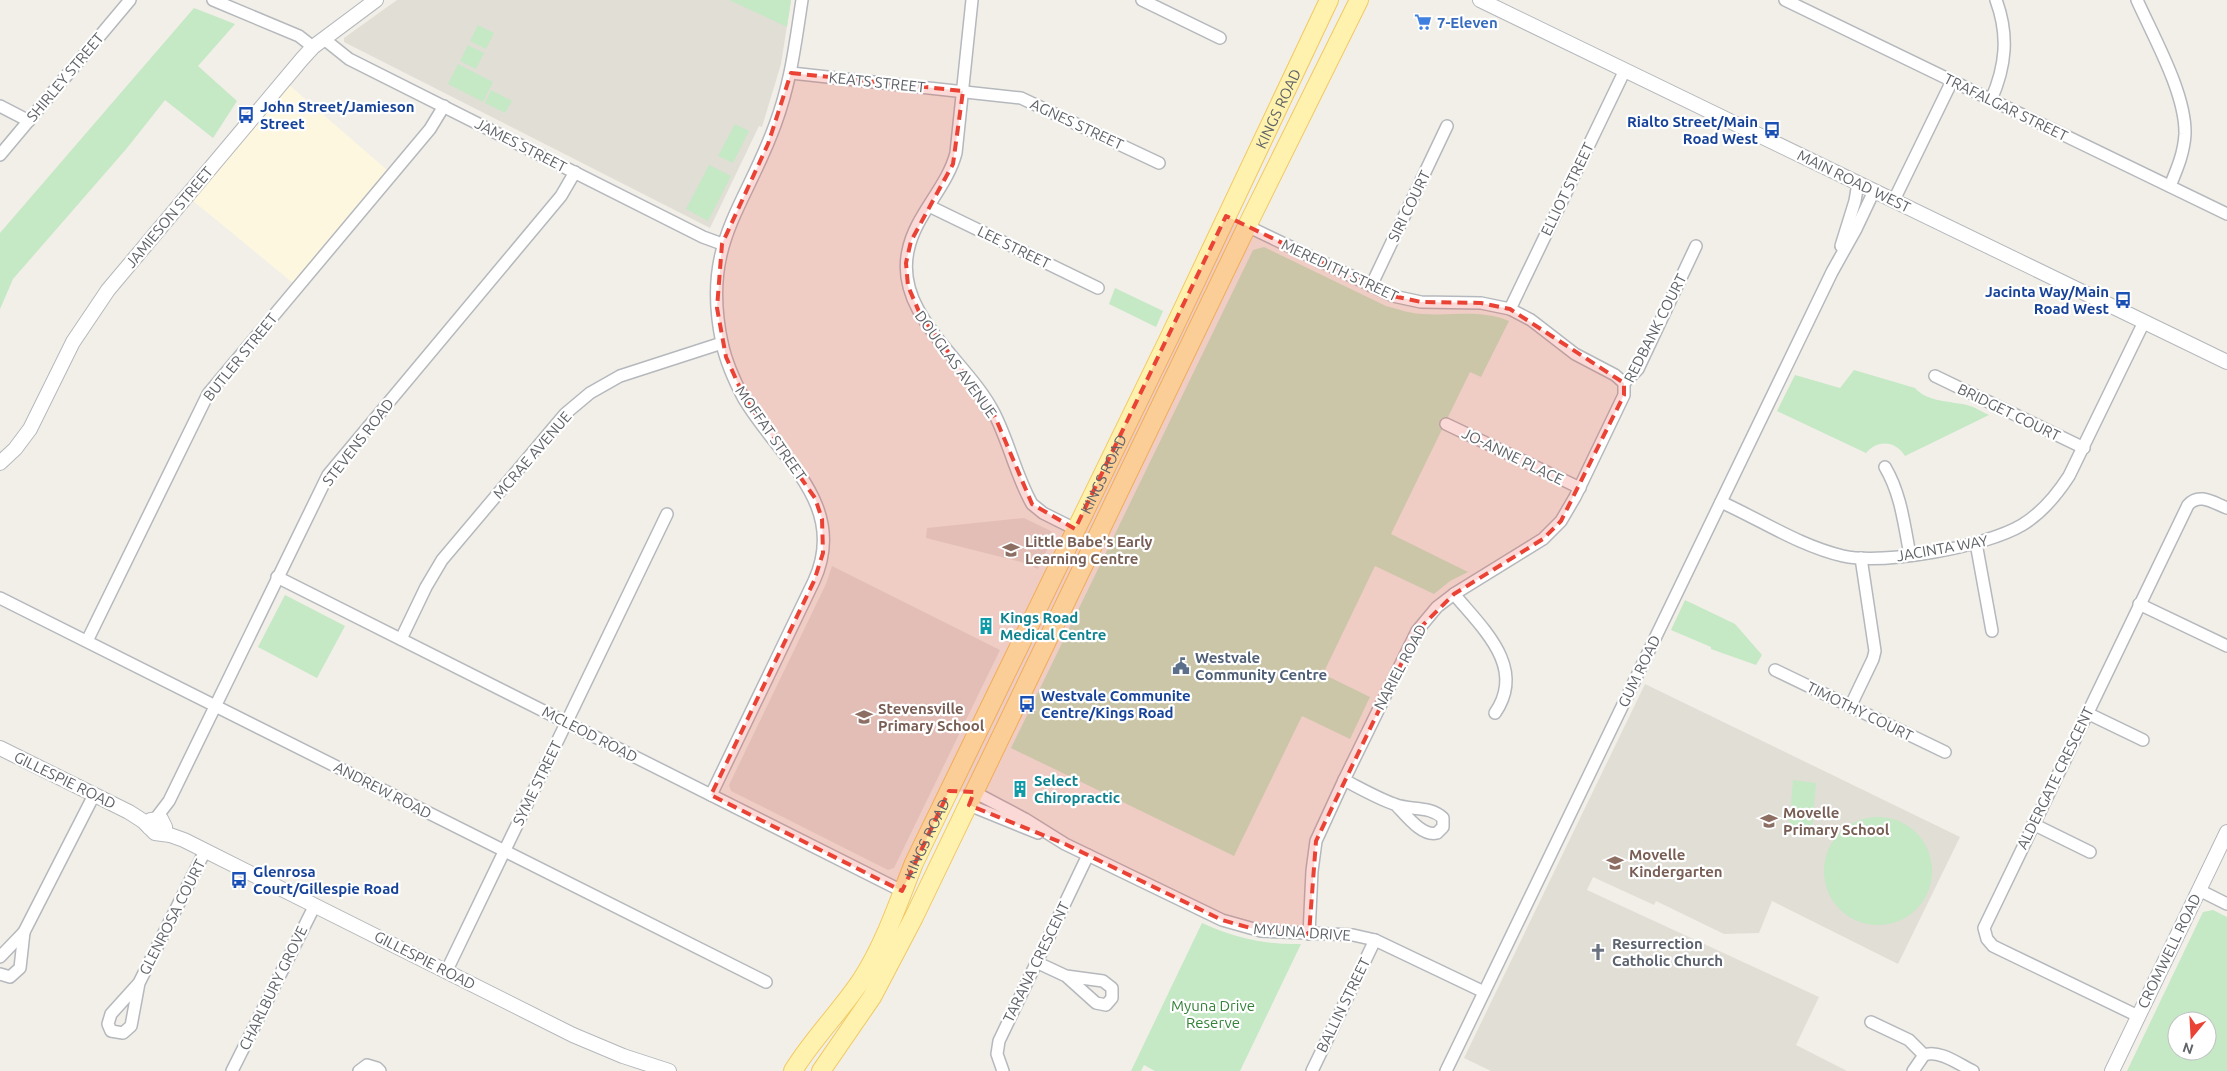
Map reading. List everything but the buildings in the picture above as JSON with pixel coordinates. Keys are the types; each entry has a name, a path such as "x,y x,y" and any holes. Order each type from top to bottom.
{"main road":[{"name":"KINGS ROAD","path":"793,1071 809,1047 849,997 872,963 893,920 902,891 949,791 1329,0"},
{"name":"KINGS ROAD","path":"822,1071 872,997 971,799 1247,226 1359,0"},
{"path":"1226,216 1247,226"},
{"path":"1075,529 1096,539"},
{"path":"949,791 971,799"}],"street":[{"name":"SHIRLEY STREET","path":"0,155 130,0"},
{"name":"JAMES STREET","path":"213,0 318,43 703,237 722,244"},
{"name":"JAMIESON STREET","path":"0,463 15,449 30,429 73,342 108,290 318,43 376,0"},
{"name":"MOFFAT STREET","path":"711,795 814,582 820,566 824,543 822,519 815,498 744,399 729,366 722,343 716,290 722,244 738,203 768,144 791,74 802,0"},
{"name":"DOUGLAS AVENUE","path":"972,0 954,164 911,241 906,263 908,286 915,306 994,412 1032,504 1043,513 1075,529"},
{"path":"1142,0 1220,38"},
{"name":"MAIN ROAD WEST","path":"1480,0 2227,362"},
{"name":"TRAFALGAR STREET","path":"1785,0 2227,214"},
{"path":"1991,100 2002,70 2006,41 2002,14 1996,0"},
{"path":"2137,0 2174,84 2184,117 2185,136 2182,156 2170,186"},
{"name":"ELLIOT STREET","path":"1510,309 1625,70"},
{"name":"KEATS STREET","path":"791,74 963,91"},
{"path":"1894,200 1952,81"},
{"name":"AGNES STREET","path":"963,91 1013,96 1031,101 1159,163"},
{"path":"0,106 28,121"},
{"name":"BUTLER STREET","path":"87,641 208,394 430,129 444,106"},
{"name":"SIRI COURT","path":"1371,286 1447,126"},
{"name":"STEVENS ROAD","path":"158,824 328,475 561,196 575,172"},
{"name":"GUM ROAD","path":"1832,272 1855,201 1858,183"},
{"name":"GUM ROAD","path":"1446,1071 1832,272 1853,235 1874,191"},
{"name":"LEE STREET","path":"929,206 1098,288"},
{"name":"MEREDITH STREET","path":"1247,226 1371,286 1408,300 1434,303 1481,303 1510,309 1531,320 1576,354 1624,383"},
{"name":"REDBANK COURT","path":"1604,437 1624,395 1624,383 1638,369 1696,246"},
{"name":"JACINTA WAY","path":"1721,502 1814,546 1861,558 1910,555 1976,543 2006,533 2039,513 2055,497 2069,476 2144,322"},
{"name":"MCRAE AVENUE","path":"401,639 426,587 442,560 565,414 590,393 620,376 722,343"},
{"name":"BRIDGET COURT","path":"1935,376 2084,448"},
{"name":"JO-ANNE PLACE","path":"1446,424 1580,488"},
{"name":"NARIEL ROAD","path":"1309,934 1312,871 1316,841 1417,631 1437,607 1454,594 1543,538 1560,521 1580,488 1604,437"},
{"path":"1885,467 1893,480 1901,504 1910,555"},
{"name":"ALDERGATE CRESCENT","path":"2138,1016 1993,946 1987,939 1984,928 1986,920 2139,604 2192,500 2204,498 2227,508"},
{"name":"SYME STREET","path":"447,970 666,514"},
{"path":"1976,543 1992,631"},
{"path":"1850,707 1875,651 1861,558"},
{"name":"MCLEOD ROAD","path":"277,577 902,891"},
{"path":"1454,594 1491,640 1502,659 1507,679 1506,690 1495,713"},
{"name":"ANDREW ROAD","path":"0,598 766,982"},
{"path":"2139,604 2227,646"},
{"name":"TIMOTHY COURT","path":"1775,670 1946,752"},
{"path":"2087,713 2143,740"},
{"name":"GILLESPIE ROAD","path":"0,748 129,812 158,824 205,851 581,1038 623,1056 669,1071"},
{"path":"1344,780 1396,805"},
{"path":"0,957 24,932 94,795"},
{"name":"MYUNA DRIVE","path":"971,799 1025,819 1066,844 1237,926 1261,931 1354,935 1375,940 1484,992"},
{"path":"2033,824 2090,852"},
{"name":"CROMWELL ROAD","path":"2112,1071 2227,832"},
{"name":"GLENROSA COURT","path":"139,983 205,851"},
{"name":"TARANA CRESCENT","path":"1003,1071 997,1054 999,1041 1088,855"},
{"path":"2199,890 2227,904"},
{"name":"CHARLBURY GROVE","path":"232,1071 315,905"},
{"path":"0,974 10,977 20,968 24,932"},
{"name":"BALLIN STREET","path":"1312,1071 1375,940"},
{"path":"1036,962 1066,976"},
{"path":"1871,1022 1909,1040 1924,1055"},
{"path":"1913,1071 1924,1055 1934,1053 1973,1071"},
{"path":"359,1071 367,1065 380,1071"}],"highlighted area":[{"path":"791,73 963,91 953,164 911,241 906,263 908,286 920,314 993,412 1032,504 1075,529 1226,216 1393,296 1421,302 1481,303 1510,309 1624,383 1624,395 1561,521 1543,539 1454,594 1417,631 1316,841 1309,934 1261,931 1222,920 1065,844 969,805 974,792 949,791 902,891 711,795 814,581 823,553 822,519 815,498 745,399 726,357 717,308 722,244 768,144"}],"shaded area":[{"path":"397,0 791,0 781,64 762,127 759,126 710,228 344,42 344,38"},
{"path":"288,84 387,170 293,283 192,200"},
{"name":"Little Babe's Early Learning Centre","path":"1024,518 1051,531 1053,537 1038,569 1025,563 926,538 927,528"},
{"name":"Stevensville Primary School","path":"832,566 1000,650 894,868 888,870 731,791 729,785 826,584"},
{"path":"1645,684 1960,837 1898,964 1772,901 1759,933 1724,934 1656,901 1654,905 1593,877 1587,890 1819,997 1796,1045 1847,1071 1491,1071 1464,1058"}],"green space":[{"path":"729,0 791,0 787,27"},
{"path":"194,8 235,24 198,66 237,101 213,138 165,100 127,148 13,279 0,309 0,233"},
{"path":"478,25 494,33 486,49 470,41"},
{"path":"468,45 484,53 476,69 460,61"},
{"path":"458,64 493,82 483,102 448,84"},
{"path":"491,90 512,101 505,113 485,103"},
{"path":"735,124 749,131 733,163 718,156"},
{"path":"709,165 731,176 708,221 686,209"},
{"path":"1264,247 1386,306 1419,314 1477,314 1498,317 1509,321 1481,377 1470,372 1391,534 1468,572 1450,581 1434,594 1375,566 1323,674 1370,697 1350,739 1302,716 1234,856 1011,748 1253,250"},
{"path":"1115,288 1163,311 1156,327 1109,304"},
{"path":"1854,370 1915,388 1920,393 1932,398 1970,406 1989,415 1905,456 1897,447 1887,444 1876,445 1866,453 1777,411 1795,375 1840,388"},
{"path":"285,595 345,626 317,678 258,647"},
{"path":"1685,600 1735,624 1762,655 1756,665 1711,649 1711,647 1671,630"},
{"path":"1793,780 1816,783 1812,830 1789,828"},
{"path":"1878,817 1899,821 1916,833 1928,850 1932,871 1928,892 1916,909 1899,921 1878,925 1857,921 1840,909 1828,892 1824,871 1828,850 1840,833 1857,821"},
{"path":"2213,910 2227,917 2227,1071 2127,1071 2203,912"},
{"name":"Myuna Drive Reserve","path":"1202,923 1250,940 1301,944 1240,1071 1155,1071 1144,1065 1141,1071 1131,1071"}],"place":[{"name":"7-Eleven","path":"1423,22"},
{"name":"John Street/Jamieson Street","path":"246,115"},
{"name":"Rialto Street/Main Road West","path":"1772,130"},
{"name":"Jacinta Way/Main Road West","path":"2123,300"},
{"name":"Little Babe's Early Learning Centre","path":"1011,550"},
{"name":"Kings Road Medical Centre","path":"986,626"},
{"name":"Westvale Community Centre","path":"1181,666"},
{"name":"Westvale Communite Centre/Kings Road","path":"1027,704"},
{"name":"Stevensville Primary School","path":"864,717"},
{"name":"Select Chiropractic","path":"1020,789"},
{"name":"Movelle Primary School","path":"1769,821"},
{"name":"Movelle Kindergarten","path":"1615,863"},
{"name":"Glenrosa Court/Gillespie Road","path":"239,880"},
{"name":"Resurrection Catholic Church","path":"1598,952"}]}
